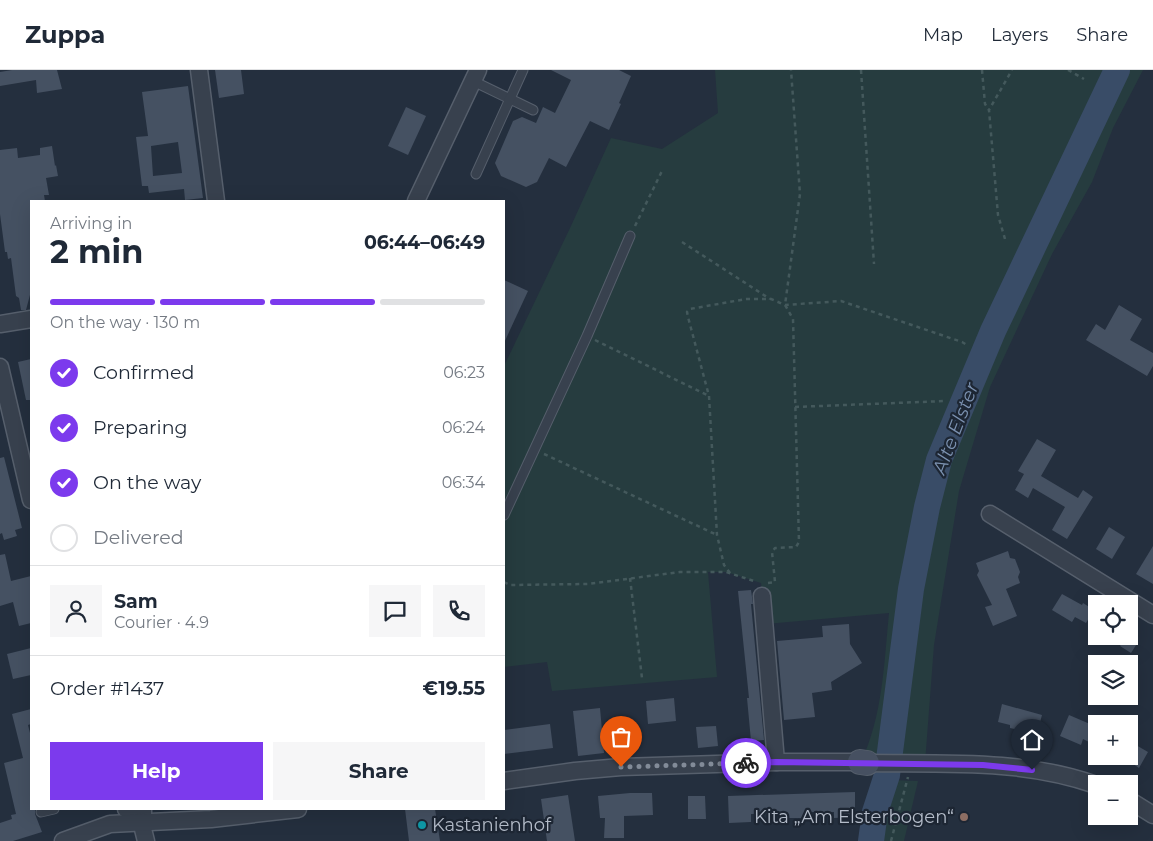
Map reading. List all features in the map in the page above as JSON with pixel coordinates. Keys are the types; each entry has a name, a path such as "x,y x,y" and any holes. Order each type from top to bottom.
{"street":[{"path":"199,70 216,200"},
{"path":"416,200 475,75"},
{"path":"0,324 30,320"},
{"path":"0,367 30,496"},
{"path":"990,514 1153,615"},
{"path":"762,596 776,762"},
{"path":"505,781 621,767 776,762 983,765 1048,772 1088,783"},
{"path":"1138,806 1153,815"},
{"path":"128,810 142,815"},
{"path":"63,841 108,816 142,815 211,819 289,810"},
{"path":"142,815 146,841"}],"lane":[{"path":"476,174 523,70"},
{"path":"475,75 511,99 533,110"},
{"path":"505,513 587,336 630,236"},
{"path":"41,812 50,810"}],"path":[{"path":"505,582 510,585 588,584 680,572 730,573 761,583 775,582 772,552 775,548 796,547 799,542 792,319 785,305 800,194 791,70"},
{"path":"861,70 874,264"},
{"path":"982,70 985,104 989,110 998,215 1005,239"},
{"path":"989,110 1012,70"},
{"path":"1068,70 1084,79"},
{"path":"630,236 662,171"},
{"path":"682,242 771,299 785,305 841,301 967,345"},
{"path":"730,573 724,565 717,535 709,396 687,312 690,309 746,299 771,299"},
{"path":"587,336 709,396"},
{"path":"795,406 945,401"},
{"path":"534,450 717,535"},
{"path":"630,578 642,678"},
{"path":"891,841 911,764"}],"green space":[{"path":"715,70 1143,70 1113,128 1092,182 1052,254 990,387 959,491 934,645 925,763 861,762 874,726 878,707 884,670 889,613 766,624 761,583 726,572 708,572 717,677 552,691 547,662 505,667 505,364 611,138 662,149 718,113"},
{"path":"889,780 918,781 904,841 871,841"}],"building":[{"path":"12,70 57,70 62,89 37,93 36,80 0,86 0,72"},
{"path":"215,70 241,70 244,94 219,98"},
{"path":"551,70 619,70 631,76 609,130 590,121 566,167 549,158 537,182 526,187 501,176 495,163 513,121 522,117 536,123 543,107 555,113 571,80"},
{"path":"188,86 203,198 185,200 184,189 149,193 148,186 142,186 136,137 148,136 142,92","holes":["178,142 182,173 153,176 151,146"]},
{"path":"406,107 426,116 408,155 388,146"},
{"path":"52,146 58,176 46,178 49,195 44,195 45,200 30,200 30,295 26,310 21,310 19,298 16,296 11,258 8,259 7,252 5,252 0,214 0,150 17,148 18,158 40,155 40,148"},
{"path":"505,280 528,291 505,341"},
{"path":"1119,305 1142,319 1130,340 1153,353 1153,366 1147,376 1086,340 1096,324 1105,330"},
{"path":"30,359 30,400 26,400 18,362"},
{"path":"1037,439 1056,450 1041,476 1078,498 1083,490 1093,497 1067,539 1052,530 1065,507 1033,488 1028,498 1015,490 1024,474 1018,471"},
{"path":"4,457 22,528 15,530 17,536 4,540 2,533 0,534 0,458"},
{"path":"1109,527 1125,537 1112,559 1096,549"},
{"path":"1153,546 1153,584 1136,574"},
{"path":"1008,551 1010,558 1015,559 1020,572 1018,577 1020,583 1006,589 1017,616 993,626 985,607 992,605 977,575 979,571 976,563"},
{"path":"5,554 11,581 30,576 30,623 19,626 13,602 0,606 0,555"},
{"path":"751,590 764,740 751,741 747,698 749,698 738,591"},
{"path":"1062,594 1088,606 1088,620 1086,623 1075,617 1072,622 1052,610"},
{"path":"849,624 850,644 862,663 831,682 832,690 812,693 815,717 784,720 777,641 823,637 822,626"},
{"path":"1121,645 1136,645 1131,653"},
{"path":"30,648 30,675 13,679 7,654"},
{"path":"674,698 676,721 648,724 646,701"},
{"path":"1002,704 1042,715 1037,734 1010,728 1010,725 998,722"},
{"path":"600,708 604,753 578,756 573,711"},
{"path":"30,709 30,724 28,725 30,733 30,810 35,810 42,832 13,841 0,841 0,823 12,819 11,815 16,814 4,763 23,758 12,714"},
{"path":"1069,715 1088,723 1088,742 1083,739 1081,745 1060,736"},
{"path":"550,724 553,748 505,754 505,730"},
{"path":"716,726 718,746 698,748 696,727"},
{"path":"1138,746 1148,752 1139,768 1135,765 1138,765"},
{"path":"855,792 855,817 834,818 834,812 805,812 805,818 786,818 786,813 751,814 751,822 729,823 728,796"},
{"path":"652,793 653,815 624,816 624,838 604,838 605,818 600,818 598,796"},
{"path":"568,795 575,841 547,841 541,799"},
{"path":"688,796 705,796 706,819 688,819"},
{"name":"Kastanienhof","path":"405,810 435,810 440,841 409,841"}],"waterway":[{"name":"Alte Elster","path":"871,841 875,812 887,775 911,589 927,507 939,460 993,331 1117,70"}],"way so far":[{"path":"621,767 746,763"}],"place":[{"name":"Kita „Am Elsterbogen“","path":"964,817"},
{"name":"Kastanienhof","path":"422,825"}],"route":[{"path":"746,763 860,762 983,765 1032,770"}]}
